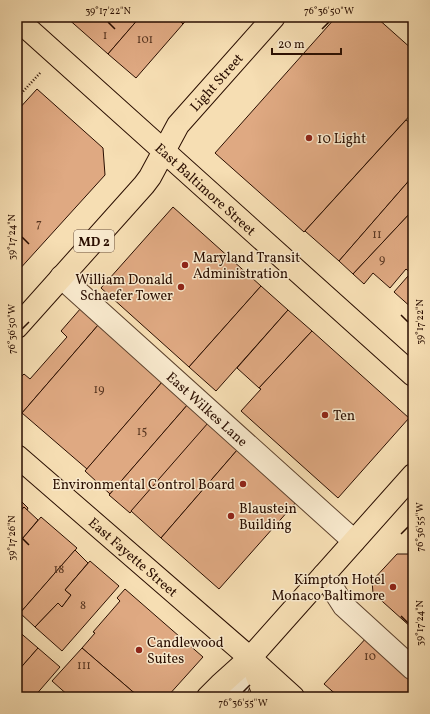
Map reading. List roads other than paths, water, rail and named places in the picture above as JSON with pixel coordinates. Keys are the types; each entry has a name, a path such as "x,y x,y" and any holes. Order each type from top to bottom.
{"main road":[{"name":"Light Street","path":"164,150 178,125 274,17"},
{"name":"East Baltimore Street","path":"17,19 413,375"},
{"name":"MD 2","path":"17,327 144,185 150,177 164,150"},
{"name":"East Fayette Street","path":"17,456 293,697"},
{"path":"208,697 250,658 413,474"},
{"path":"250,658 265,697"}],"lane":[{"name":"East Wilkes Lane","path":"61,278 354,541"},
{"path":"324,575 344,606 413,669"},
{"path":"233,697 250,658"}],"place":[{"name":"10 Light","path":"309,138"},
{"name":"Maryland Transit Administration","path":"185,265"},
{"name":"William Donald Schaefer Tower","path":"181,287"},
{"name":"Ten","path":"325,415"},
{"name":"Environmental Control Board","path":"243,484"},
{"name":"Blaustein Building","path":"231,516"},
{"name":"Kimpton Hotel Monaco Baltimore","path":"393,587"},
{"name":"Candlewood Suites","path":"139,650"}]}
